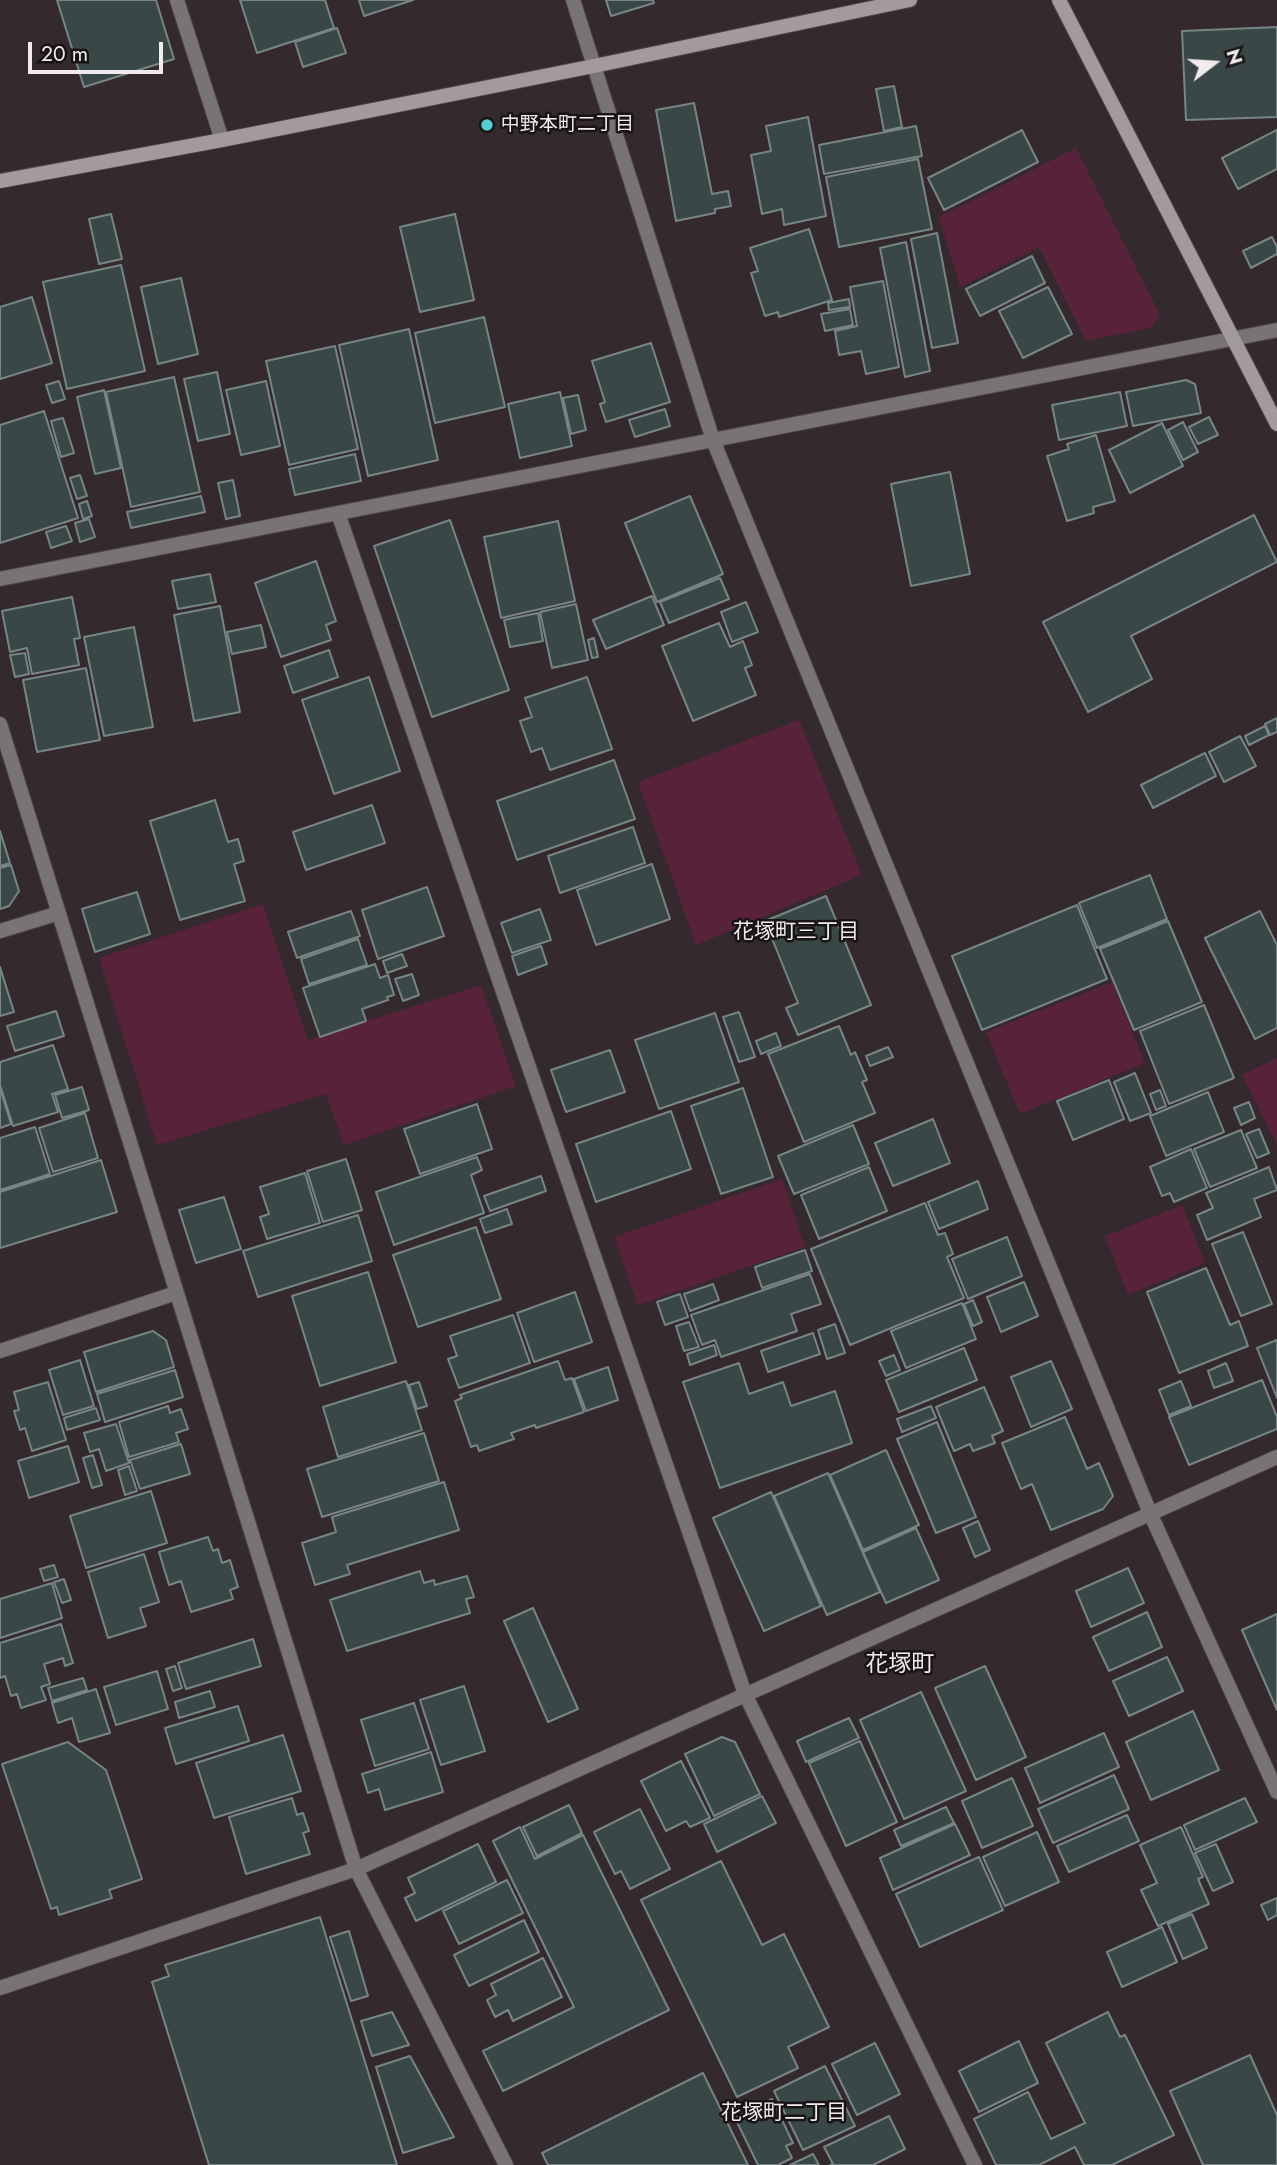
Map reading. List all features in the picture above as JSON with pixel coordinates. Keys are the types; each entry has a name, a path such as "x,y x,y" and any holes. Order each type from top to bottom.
{"street":[{"path":"177,0 222,140"},
{"path":"573,0 713,440 1150,1513 1277,1792"},
{"path":"0,181 222,140 910,0"},
{"path":"1059,0 1277,424"},
{"path":"0,579 1277,330"},
{"path":"338,513 745,1694 975,2165"},
{"path":"0,724 356,1869 506,2165"},
{"path":"0,931 59,913"},
{"path":"0,1351 176,1293"},
{"path":"0,1988 356,1869 1277,1457"}],"shaded area":[{"path":"1076,148 1160,315 1151,328 1086,341 1039,247 960,287 939,217"},
{"path":"799,720 862,875 696,945 638,782"},
{"path":"263,904 308,1040 481,985 516,1086 344,1145 326,1094 157,1145 99,958"},
{"path":"1112,982 1145,1063 1020,1114 986,1032"},
{"path":"1277,1058 1277,1145 1242,1075"},
{"path":"782,1179 805,1247 638,1305 614,1237"},
{"path":"1182,1205 1205,1263 1128,1295 1105,1236"}],"building":[{"path":"57,0 156,0 174,59 84,87"},
{"path":"240,0 325,0 334,28 257,53"},
{"path":"359,0 413,0 364,16"},
{"path":"606,0 653,0 654,3 611,16"},
{"path":"1277,27 1277,117 1186,120 1182,31"},
{"path":"337,28 346,53 303,67 295,42"},
{"path":"894,86 902,127 884,131 876,89"},
{"path":"694,103 712,194 728,191 731,206 715,209 715,213 676,221 656,110"},
{"path":"808,117 826,216 784,225 782,209 762,214 751,155 771,151 766,126"},
{"path":"916,126 922,156 824,174 819,145"},
{"path":"1022,130 1038,162 944,210 928,178"},
{"path":"1277,130 1277,169 1238,189 1222,158"},
{"path":"918,159 932,229 839,247 826,177"},
{"path":"111,214 122,259 99,264 89,219"},
{"path":"455,214 474,300 420,312 400,227"},
{"path":"809,229 832,300 779,317 778,312 765,316 751,273 758,271 750,248"},
{"path":"937,233 958,343 932,348 911,239"},
{"path":"1272,237 1277,254 1251,268 1243,251"},
{"path":"906,242 930,371 905,377 880,248"},
{"path":"1032,256 1045,283 980,316 966,289"},
{"path":"121,265 145,371 67,389 43,282"},
{"path":"181,278 198,354 158,364 141,287"},
{"path":"883,281 899,367 866,374 861,351 839,355 835,331 857,326 850,287"},
{"path":"1048,287 1072,334 1023,358 999,311"},
{"path":"32,297 52,363 0,379 0,307"},
{"path":"849,299 850,307 829,310 828,303"},
{"path":"850,309 853,325 825,331 821,314"},
{"path":"484,317 505,407 435,423 415,333"},
{"path":"409,329 438,460 368,476 339,345"},
{"path":"651,343 670,402 606,422 600,404 605,402 592,361"},
{"path":"335,346 358,449 289,465 266,361"},
{"path":"217,372 230,434 198,441 184,379"},
{"path":"174,377 200,492 131,507 106,392"},
{"path":"1186,380 1195,384 1201,413 1133,426 1126,392"},
{"path":"59,381 65,399 52,403 46,385"},
{"path":"266,381 280,446 241,455 226,390"},
{"path":"104,390 121,468 95,474 77,397"},
{"path":"560,392 572,446 520,458 508,404"},
{"path":"1120,392 1127,426 1059,440 1052,405"},
{"path":"578,395 586,430 571,434 563,398"},
{"path":"665,409 670,426 635,437 629,420"},
{"path":"44,411 78,518 0,543 0,425"},
{"path":"1209,417 1218,435 1198,444 1189,427"},
{"path":"63,418 74,453 61,457 51,421"},
{"path":"1183,422 1198,452 1183,460 1168,430"},
{"path":"1162,423 1183,466 1130,493 1109,450"},
{"path":"1096,435 1115,501 1093,507 1094,513 1067,521 1047,456 1069,449 1067,444"},
{"path":"355,454 361,481 295,495 289,469"},
{"path":"950,472 970,574 911,586 891,484"},
{"path":"80,475 87,496 77,499 70,478"},
{"path":"233,480 240,516 226,519 218,483"},
{"path":"201,496 205,512 131,528 127,512"},
{"path":"690,496 723,574 657,602 625,523"},
{"path":"87,501 92,516 83,519 79,504"},
{"path":"1254,515 1277,562 1131,636 1152,679 1088,712 1043,622"},
{"path":"89,519 95,537 80,542 75,523"},
{"path":"450,520 509,690 432,717 374,546"},
{"path":"558,521 575,601 501,618 484,537"},
{"path":"66,526 72,541 51,548 46,532"},
{"path":"316,561 336,621 326,625 331,640 281,657 255,583"},
{"path":"210,574 216,602 178,609 172,581"},
{"path":"720,578 729,599 669,623 660,602"},
{"path":"652,596 664,625 606,649 593,620"},
{"path":"72,597 80,638 74,639 79,665 32,674 27,648 10,652 2,611"},
{"path":"746,602 758,632 732,642 721,612"},
{"path":"576,604 588,660 552,668 540,612"},
{"path":"220,606 240,712 194,721 174,615"},
{"path":"538,613 543,641 510,647 504,620"},
{"path":"719,623 730,647 743,641 752,665 745,668 756,695 693,721 662,646"},
{"path":"261,625 266,647 232,654 227,632"},
{"path":"134,627 153,727 104,736 84,637"},
{"path":"594,638 598,657 592,658 588,640"},
{"path":"329,650 338,677 293,693 284,666"},
{"path":"25,653 29,674 15,677 10,655"},
{"path":"86,668 100,740 37,752 23,680"},
{"path":"369,677 400,771 334,794 302,700"},
{"path":"587,677 612,749 550,770 542,748 531,752 520,721 532,717 525,698"},
{"path":"1277,718 1277,732 1270,735 1265,724"},
{"path":"1265,726 1269,735 1249,745 1245,736"},
{"path":"1240,736 1256,766 1224,782 1209,752"},
{"path":"1205,753 1216,776 1153,808 1141,785"},
{"path":"614,760 635,819 517,860 497,801"},
{"path":"215,800 228,842 238,839 244,861 234,864 245,901 180,920 150,821"},
{"path":"372,805 385,843 306,870 293,832"},
{"path":"633,827 645,863 560,893 548,856"},
{"path":"0,831 10,863 0,866"},
{"path":"652,864 670,919 596,945 577,890"},
{"path":"11,865 19,891 9,906 0,909 0,868"},
{"path":"1150,875 1167,919 1097,948 1079,903"},
{"path":"427,887 444,936 378,959 362,910"},
{"path":"137,892 150,934 95,952 82,909"},
{"path":"826,896 871,1005 798,1035 786,1008 798,1003 765,921"},
{"path":"1077,905 1107,979 982,1030 952,956"},
{"path":"540,909 551,940 512,953 501,923"},
{"path":"351,911 360,936 297,958 288,932"},
{"path":"1260,911 1277,945 1277,1028 1255,1039 1205,938"},
{"path":"1168,921 1202,1002 1134,1030 1100,949"},
{"path":"358,939 367,965 309,984 301,959"},
{"path":"541,946 547,964 518,975 512,956"},
{"path":"402,954 407,966 387,973 383,961"},
{"path":"375,964 380,978 388,975 394,995 387,997 388,1000 362,1009 366,1021 320,1037 303,988"},
{"path":"0,967 14,1012 0,1016"},
{"path":"412,974 419,995 403,1001 395,979"},
{"path":"1204,1005 1234,1078 1169,1104 1140,1031"},
{"path":"56,1011 64,1036 15,1051 7,1026"},
{"path":"739,1012 755,1057 739,1062 723,1017"},
{"path":"715,1013 739,1082 659,1109 635,1040"},
{"path":"839,1026 851,1055 855,1052 867,1080 862,1082 875,1113 804,1142 768,1054"},
{"path":"776,1033 781,1046 761,1054 756,1041"},
{"path":"53,1045 68,1089 52,1094 58,1112 13,1126 0,1085 0,1062"},
{"path":"888,1047 893,1057 870,1066 866,1056"},
{"path":"610,1050 625,1092 566,1112 551,1070"},
{"path":"1135,1073 1151,1113 1130,1121 1114,1082"},
{"path":"1109,1080 1124,1119 1073,1140 1057,1101"},
{"path":"82,1087 89,1110 62,1118 55,1095"},
{"path":"0,1088 11,1124 0,1128"},
{"path":"743,1088 773,1177 721,1194 691,1106"},
{"path":"1160,1090 1166,1106 1156,1110 1150,1094"},
{"path":"1208,1092 1224,1132 1166,1156 1150,1116"},
{"path":"1249,1102 1255,1118 1241,1125 1234,1108"},
{"path":"477,1104 492,1149 420,1174 404,1129"},
{"path":"671,1111 691,1169 596,1202 576,1144"},
{"path":"85,1113 98,1158 53,1172 39,1128"},
{"path":"933,1119 950,1163 893,1186 875,1143"},
{"path":"853,1125 869,1164 794,1194 778,1156"},
{"path":"35,1127 50,1174 0,1190 0,1138"},
{"path":"1259,1129 1269,1153 1257,1158 1246,1134"},
{"path":"1241,1130 1257,1168 1210,1187 1194,1149"},
{"path":"1191,1149 1207,1188 1174,1202 1170,1193 1162,1196 1150,1167"},
{"path":"477,1157 482,1170 471,1175 484,1213 394,1245 376,1192"},
{"path":"346,1159 362,1210 323,1222 307,1171"},
{"path":"101,1160 117,1212 0,1248 0,1192"},
{"path":"869,1167 887,1211 819,1239 801,1195"},
{"path":"1269,1167 1277,1190 1254,1199 1261,1217 1207,1240 1197,1215 1213,1208 1206,1193"},
{"path":"305,1173 320,1223 267,1239 260,1217 269,1214 260,1187"},
{"path":"541,1176 546,1191 490,1211 484,1196"},
{"path":"978,1181 988,1209 939,1229 928,1202"},
{"path":"224,1197 241,1249 196,1263 179,1210"},
{"path":"925,1203 938,1235 945,1233 953,1254 947,1257 964,1298 850,1345 811,1249"},
{"path":"507,1209 512,1224 485,1233 480,1219"},
{"path":"358,1215 372,1261 258,1297 243,1251"},
{"path":"476,1227 501,1299 418,1327 393,1255"},
{"path":"1243,1232 1272,1304 1241,1316 1212,1244"},
{"path":"1007,1237 1022,1276 968,1299 952,1259"},
{"path":"805,1250 812,1271 762,1288 755,1267"},
{"path":"1206,1268 1230,1325 1239,1321 1248,1346 1179,1373 1147,1292"},
{"path":"368,1272 396,1362 320,1386 292,1296"},
{"path":"810,1274 821,1304 791,1314 797,1331 721,1357 715,1340 702,1345 691,1315"},
{"path":"1024,1282 1038,1316 1001,1332 987,1297"},
{"path":"713,1284 719,1300 690,1311 684,1294"},
{"path":"575,1292 592,1342 534,1362 517,1313"},
{"path":"680,1294 688,1317 665,1325 657,1302"},
{"path":"973,1300 982,1322 973,1326 964,1304"},
{"path":"962,1303 976,1339 906,1368 891,1331"},
{"path":"513,1315 530,1363 459,1388 448,1359 457,1356 450,1336"},
{"path":"689,1322 699,1347 684,1351 676,1326"},
{"path":"835,1324 845,1353 827,1359 818,1330"},
{"path":"153,1331 166,1340 174,1367 96,1392 84,1352"},
{"path":"813,1333 820,1354 768,1372 761,1351"},
{"path":"1277,1340 1277,1398 1257,1348"},
{"path":"714,1345 717,1355 690,1365 687,1354"},
{"path":"964,1348 977,1380 899,1412 886,1380"},
{"path":"894,1355 900,1370 886,1376 879,1361"},
{"path":"80,1360 94,1406 63,1415 49,1370"},
{"path":"558,1361 565,1380 572,1378 584,1412 536,1428 535,1425 511,1433 514,1439 479,1451 477,1445 471,1447 455,1401 462,1398 460,1395"},
{"path":"1051,1361 1072,1409 1031,1427 1011,1377"},
{"path":"739,1363 749,1394 783,1382 791,1406 835,1391 852,1443 720,1488 683,1382"},
{"path":"1226,1363 1233,1381 1214,1388 1208,1371"},
{"path":"608,1367 618,1400 586,1411 574,1379"},
{"path":"175,1370 183,1397 105,1422 97,1394"},
{"path":"1262,1380 1277,1417 1277,1429 1189,1465 1169,1417"},
{"path":"406,1381 422,1430 338,1457 323,1407"},
{"path":"1181,1381 1191,1406 1169,1415 1159,1390"},
{"path":"48,1382 66,1440 32,1451 25,1428 20,1430 14,1411 19,1410 14,1392"},
{"path":"419,1382 427,1406 417,1409 409,1385"},
{"path":"984,1387 1003,1431 992,1436 995,1443 973,1451 970,1444 954,1451 936,1407"},
{"path":"168,1406 170,1413 181,1409 188,1429 176,1433 179,1442 129,1457 119,1422"},
{"path":"931,1406 936,1418 902,1432 897,1419"},
{"path":"96,1408 100,1420 67,1430 64,1418"},
{"path":"1065,1417 1087,1469 1099,1463 1113,1496 1103,1509 1051,1530 1032,1484 1021,1489 1002,1443"},
{"path":"937,1422 976,1517 936,1533 897,1439"},
{"path":"116,1424 129,1463 106,1471 99,1449 90,1452 84,1433"},
{"path":"424,1433 439,1481 322,1517 307,1469"},
{"path":"181,1444 190,1474 140,1489 130,1460"},
{"path":"68,1446 79,1482 29,1498 18,1461"},
{"path":"886,1450 919,1525 863,1550 830,1475"},
{"path":"93,1455 102,1485 92,1488 83,1458"},
{"path":"129,1466 137,1491 125,1495 118,1470"},
{"path":"828,1473 880,1592 827,1615 774,1496"},
{"path":"444,1482 459,1530 347,1565 350,1574 315,1585 302,1543 336,1532 332,1517"},
{"path":"151,1491 167,1543 86,1568 70,1516"},
{"path":"771,1492 821,1606 764,1631 713,1518"},
{"path":"978,1521 990,1550 975,1557 963,1528"},
{"path":"916,1528 939,1580 886,1603 863,1552"},
{"path":"208,1537 213,1551 218,1549 222,1563 230,1560 238,1587 230,1590 233,1599 191,1612 181,1581 169,1585 159,1552"},
{"path":"144,1554 159,1602 140,1608 146,1626 108,1638 88,1572"},
{"path":"54,1565 58,1577 44,1581 40,1569"},
{"path":"1128,1568 1144,1603 1091,1627 1076,1591"},
{"path":"420,1571 424,1583 434,1580 435,1585 467,1576 474,1597 466,1599 470,1613 347,1651 330,1600"},
{"path":"64,1579 71,1600 62,1603 54,1582"},
{"path":"52,1583 62,1618 0,1638 0,1599"},
{"path":"533,1608 578,1709 548,1722 504,1621"},
{"path":"1147,1612 1162,1647 1109,1671 1093,1637"},
{"path":"1277,1614 1277,1710 1242,1630"},
{"path":"61,1624 73,1663 65,1666 63,1658 44,1664 50,1684 41,1687 46,1700 21,1708 17,1694 11,1696 5,1676 0,1678 0,1643"},
{"path":"253,1639 261,1666 186,1689 178,1663"},
{"path":"1167,1657 1183,1691 1129,1716 1113,1681"},
{"path":"175,1666 182,1688 173,1691 166,1669"},
{"path":"985,1666 1026,1757 976,1780 935,1688"},
{"path":"157,1671 168,1709 116,1725 104,1687"},
{"path":"83,1678 87,1690 52,1701 48,1688"},
{"path":"464,1686 485,1751 441,1765 420,1700"},
{"path":"96,1689 110,1733 79,1742 72,1718 58,1723 52,1703"},
{"path":"210,1691 215,1707 179,1718 175,1702"},
{"path":"921,1692 966,1791 904,1819 860,1720"},
{"path":"414,1703 429,1749 375,1766 361,1720"},
{"path":"238,1706 249,1741 176,1764 165,1728"},
{"path":"1193,1711 1219,1770 1151,1800 1126,1742"},
{"path":"849,1718 859,1738 806,1762 797,1741"},
{"path":"1104,1733 1119,1767 1040,1803 1025,1768"},
{"path":"283,1735 301,1791 214,1818 196,1763"},
{"path":"722,1737 735,1742 760,1794 714,1816 685,1754"},
{"path":"860,1741 897,1822 846,1846 809,1763"},
{"path":"68,1742 106,1770 142,1879 109,1890 112,1898 59,1915 57,1907 51,1909 2,1764"},
{"path":"431,1752 443,1792 385,1810 379,1789 368,1793 362,1774"},
{"path":"681,1761 710,1818 690,1827 686,1821 666,1831 641,1781"},
{"path":"1114,1775 1129,1809 1053,1843 1038,1809"},
{"path":"1012,1778 1033,1826 982,1848 962,1801"},
{"path":"762,1796 776,1823 717,1852 704,1824"},
{"path":"292,1798 297,1815 303,1813 309,1831 303,1833 310,1854 246,1874 229,1817"},
{"path":"1245,1798 1257,1822 1195,1850 1184,1825"},
{"path":"569,1805 582,1833 537,1856 523,1827"},
{"path":"946,1807 954,1823 901,1846 894,1830"},
{"path":"640,1809 670,1869 630,1889 621,1871 615,1874 594,1832"},
{"path":"1127,1815 1139,1841 1069,1872 1057,1846"},
{"path":"955,1824 970,1855 893,1890 880,1858"},
{"path":"520,1827 535,1859 583,1835 669,2010 503,2091 483,2051 574,2007 493,1841"},
{"path":"1181,1827 1203,1877 1198,1879 1209,1904 1158,1926 1141,1890 1157,1883 1140,1845"},
{"path":"1037,1832 1059,1882 1005,1906 983,1857"},
{"path":"478,1844 496,1882 416,1921 405,1898 415,1893 408,1878"},
{"path":"1216,1844 1233,1882 1213,1891 1195,1853"},
{"path":"979,1857 1003,1910 920,1947 896,1894"},
{"path":"721,1861 762,1945 784,1934 829,2027 788,2047 798,2068 737,2097 641,1900"},
{"path":"507,1880 523,1913 459,1944 443,1911"},
{"path":"1277,1898 1277,1915 1268,1920 1261,1905"},
{"path":"1192,1914 1207,1948 1183,1959 1168,1924"},
{"path":"320,1917 397,2165 209,2165 152,1982 169,1976 165,1965"},
{"path":"524,1920 539,1952 469,1986 454,1955"},
{"path":"1162,1927 1177,1962 1122,1987 1107,1952"},
{"path":"349,1931 368,1996 351,2001 330,1937"},
{"path":"543,1958 562,1997 513,2021 508,2010 495,2017 487,2000 496,1995 491,1984"},
{"path":"392,2012 409,2045 372,2056 361,2021"},
{"path":"1108,2012 1120,2037 1125,2035 1174,2135 1112,2165 1084,2165 1075,2147 1039,2165 996,2165 974,2119 1028,2092 1051,2139 1085,2123 1046,2043"},
{"path":"1019,2041 1038,2083 979,2112 959,2071"},
{"path":"875,2043 900,2094 857,2115 832,2064"},
{"path":"1250,2055 1277,2115 1277,2165 1203,2165 1170,2091"},
{"path":"410,2056 454,2137 403,2153 376,2067"},
{"path":"825,2066 855,2126 803,2150 774,2091"},
{"path":"703,2073 748,2165 548,2165 542,2153"},
{"path":"772,2099 793,2143 786,2146 792,2158 778,2165 758,2165 735,2118"},
{"path":"889,2116 905,2149 873,2165 830,2165 833,2164 824,2147"},
{"path":"813,2154 819,2165 790,2165"}],"place":[{"name":"中野本町二丁目","path":"487,125"}],"district":[{"name":"花塚町三丁目","path":"796,933"},
{"name":"花塚町","path":"900,1665"},
{"name":"花塚町二丁目","path":"784,2114"}]}
